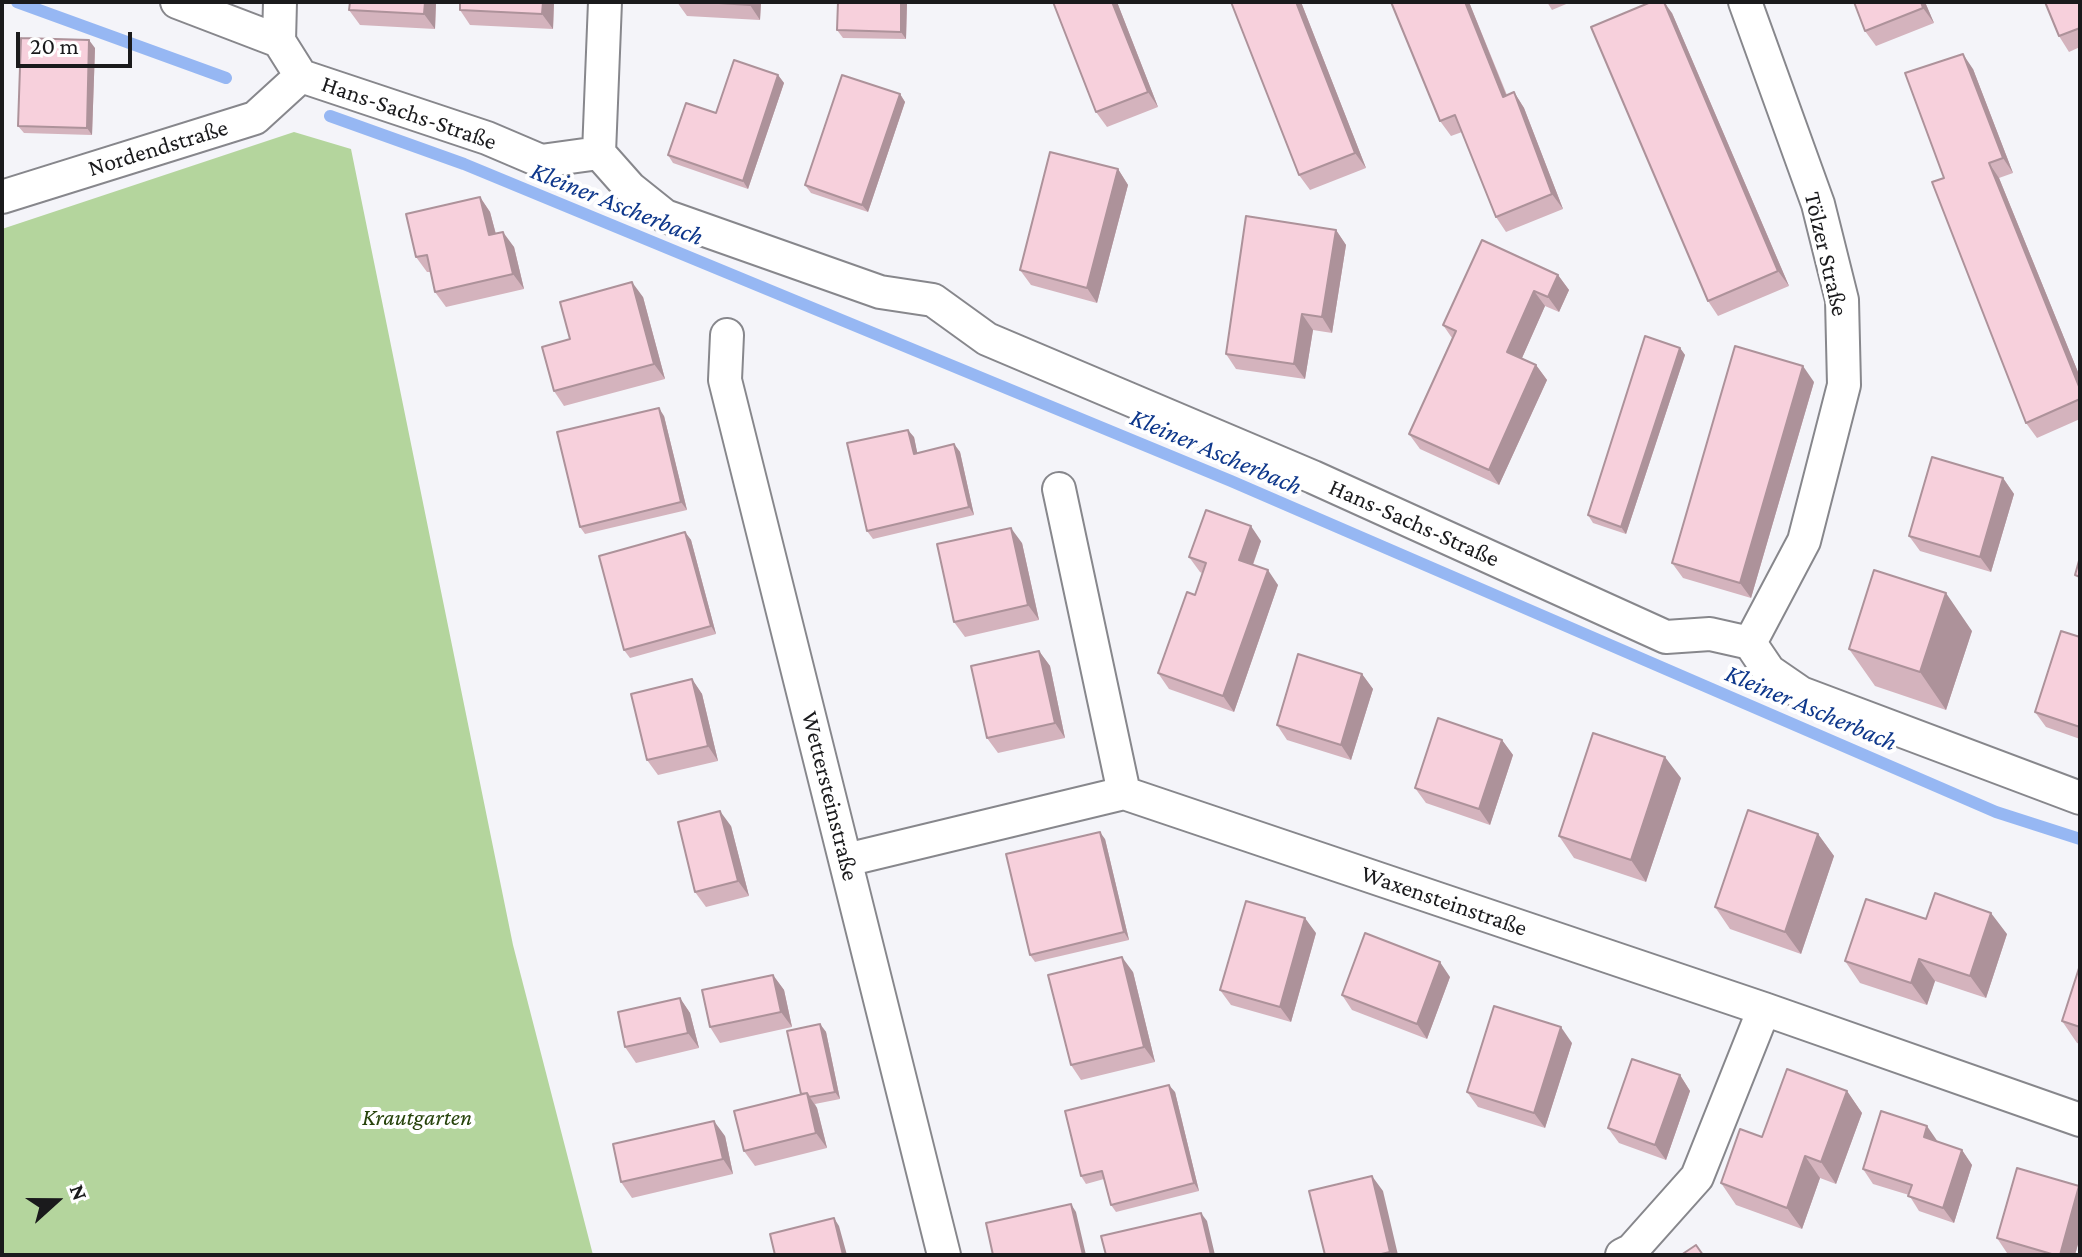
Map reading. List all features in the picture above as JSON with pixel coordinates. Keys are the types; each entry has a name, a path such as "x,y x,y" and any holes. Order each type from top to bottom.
{"street":[{"path":"177,2 279,41 280,2"},
{"path":"599,153 605,2"},
{"name":"Tölzer Straße","path":"1745,2 1818,204 1842,300 1844,385 1804,541 1750,643"},
{"name":"Hans-Sachs-Straße","path":"279,41 301,76 487,138 541,161 599,153 630,188 665,216 880,292 933,300 987,339 1313,477 1666,637 1710,634 1750,643"},
{"name":"Nordendstraße","path":"2,197 255,118 301,76"},
{"name":"Wettersteinstraße","path":"727,335 725,380 944,1255"},
{"path":"846,860 1124,793 1059,489"},
{"path":"1750,643 1769,671 1801,693 2080,798"},
{"name":"Waxensteinstraße","path":"1124,793 1764,1009 2080,1120"},
{"path":"1622,1255 1632,1250 1697,1177 1764,1009"}],"green space":[{"name":"Krautgarten","path":"294,132 351,149 513,945 593,1255 2,1255 2,229"}],"building":[{"path":"350,2 425,2 424,14 349,10"},
{"path":"460,2 543,2 542,14 460,10"},
{"path":"703,2 750,2 750,5"},
{"path":"838,2 901,2 901,32 837,30"},
{"path":"1053,2 1112,2 1148,92 1096,112"},
{"path":"1231,2 1296,2 1355,153 1299,175"},
{"path":"1391,2 1465,2 1503,97 1514,92 1552,194 1496,217 1455,115 1440,121"},
{"path":"1651,2 1664,2 1778,271 1708,301 1591,27"},
{"path":"1854,2 1921,2 1923,8 1865,31"},
{"path":"2045,2 2080,2 2080,28 2059,36"},
{"path":"21,38 89,40 87,128 18,126"},
{"path":"1963,54 2003,158 1989,163 2080,389 2080,399 2026,423 1932,182 1944,178 1905,73"},
{"path":"734,60 778,75 743,181 668,155 686,103 716,113"},
{"path":"842,75 900,94 862,205 805,185"},
{"path":"1050,152 1118,169 1087,288 1020,270"},
{"path":"480,197 489,235 503,232 513,274 435,292 427,255 416,257 406,214"},
{"path":"1246,216 1336,230 1322,317 1302,314 1294,364 1226,354"},
{"path":"1482,240 1558,275 1548,297 1534,291 1507,352 1536,365 1489,470 1409,434 1456,331 1443,325"},
{"path":"632,282 654,364 554,391 542,347 570,339 560,302"},
{"path":"1645,336 1680,348 1621,527 1588,515"},
{"path":"1735,346 1803,366 1740,583 1672,563"},
{"path":"659,408 681,502 580,527 557,432"},
{"path":"908,430 914,454 954,444 969,507 867,531 847,443"},
{"path":"1932,457 2003,478 1980,557 1909,536"},
{"path":"1206,510 1251,526 1239,560 1268,570 1223,696 1158,673 1187,592 1195,595 1206,563 1189,557"},
{"path":"1011,528 1028,605 954,622 937,544"},
{"path":"685,532 711,626 624,650 599,556"},
{"path":"2080,557 2080,577 2075,575"},
{"path":"1874,570 1946,593 1920,672 1849,649"},
{"path":"2061,631 2080,637 2080,727 2035,712"},
{"path":"1039,651 1055,723 987,738 971,666"},
{"path":"1298,654 1362,674 1341,745 1277,725"},
{"path":"692,679 708,746 647,760 631,694"},
{"path":"1438,718 1502,740 1479,809 1415,788"},
{"path":"1593,733 1665,757 1631,860 1559,836"},
{"path":"1748,810 1818,834 1785,932 1715,907"},
{"path":"720,811 738,881 695,892 678,822"},
{"path":"1100,832 1124,932 1030,955 1006,854"},
{"path":"1935,893 1991,913 1970,976 1919,959 1911,983 1845,961 1866,899 1926,919"},
{"path":"1246,901 1305,918 1280,1007 1220,990"},
{"path":"1365,933 1440,962 1417,1024 1342,995"},
{"path":"1122,957 1144,1047 1071,1065 1048,975"},
{"path":"2080,965 2080,1027 2062,1021"},
{"path":"773,975 781,1012 710,1027 702,990"},
{"path":"680,998 688,1033 625,1047 618,1012"},
{"path":"1494,1006 1561,1027 1534,1113 1467,1092"},
{"path":"820,1024 835,1092 809,1097 807,1093 801,1094 787,1031"},
{"path":"1632,1059 1680,1075 1655,1145 1608,1128"},
{"path":"1787,1069 1847,1091 1821,1162 1805,1156 1787,1208 1721,1183 1740,1129 1762,1137"},
{"path":"1169,1085 1194,1183 1111,1205 1102,1171 1081,1176 1065,1111"},
{"path":"807,1093 816,1133 744,1151 734,1111"},
{"path":"1881,1111 1927,1126 1924,1137 1962,1150 1943,1208 1908,1196 1912,1185 1863,1169"},
{"path":"714,1121 723,1159 621,1182 613,1144"},
{"path":"2017,1168 2079,1186 2060,1255 1997,1238"},
{"path":"1372,1176 1390,1252 1325,1255 1309,1191"},
{"path":"1071,1204 1083,1255 993,1255 986,1223"},
{"path":"1201,1213 1211,1255 1106,1255 1101,1236"},
{"path":"834,1218 843,1255 775,1255 770,1234"},
{"path":"1696,1245 1703,1255 1681,1255"}],"waterway":[{"name":"Kleiner Ascherbach","path":"17,2 226,78"},
{"name":"Kleiner Ascherbach","path":"330,116 464,164 1231,481 1996,812 2080,839"}]}
